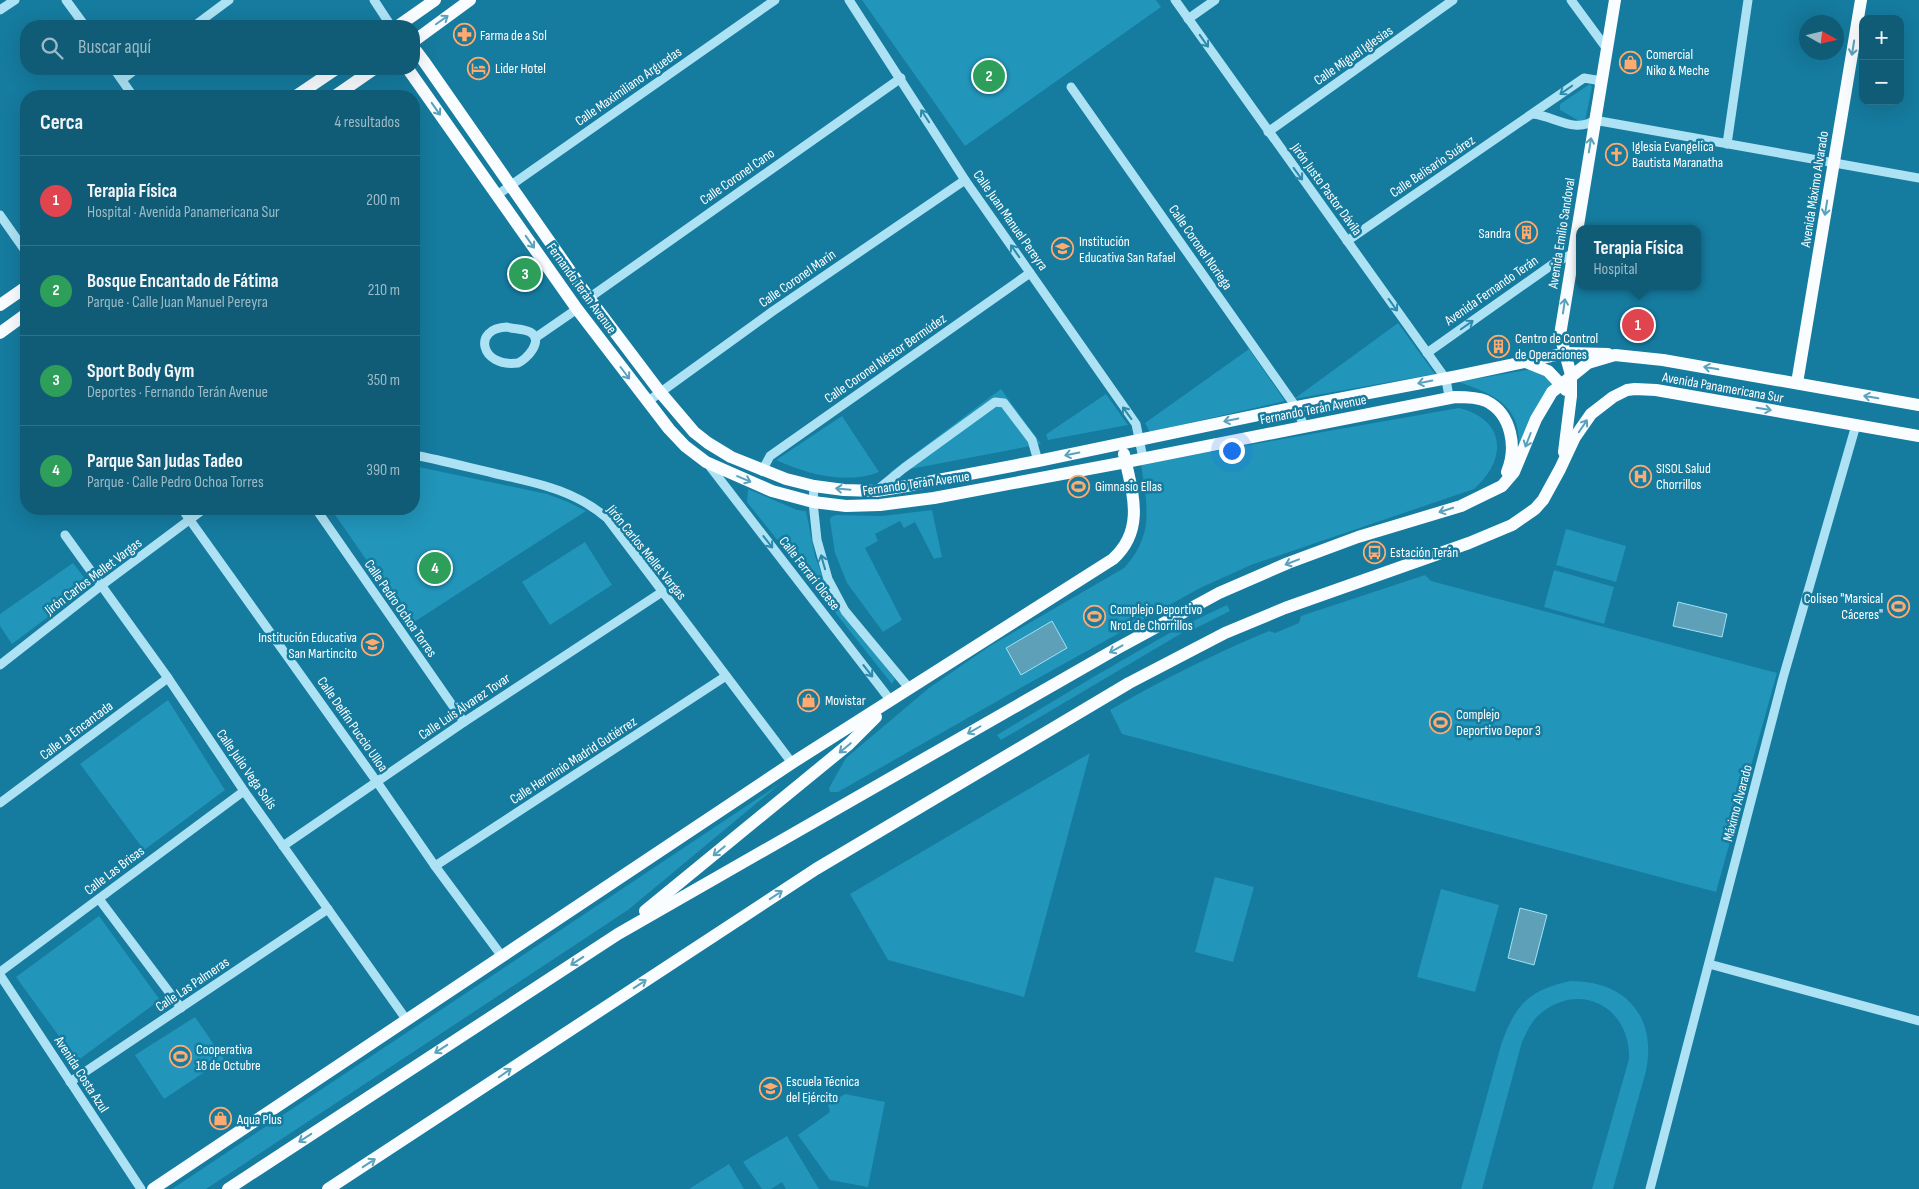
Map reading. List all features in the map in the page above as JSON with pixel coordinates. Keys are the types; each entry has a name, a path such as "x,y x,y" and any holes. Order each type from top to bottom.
{"main road":[{"path":"406,20 434,0"},
{"path":"420,37 470,0"},
{"name":"Avenida Emilio Sandoval","path":"1577,225 1615,0"},
{"name":"Avenida Máximo Alvarado","path":"1797,383 1861,0"},
{"name":"Fernando Terán Avenue","path":"420,56 512,185 589,298 660,392 694,432 731,457 786,479 814,486 844,490 876,491 1038,461 1296,407 1446,379"},
{"path":"305,90 327,75"},
{"path":"344,90 365,75"},
{"name":"Fernando Terán Avenue","path":"412,75 577,309 647,402 685,446 706,462 772,491 812,502 846,506 880,506 934,498 1126,462 1449,398 1472,397 1487,402 1498,412 1508,425 1512,441 1512,457 1506,474 1491,492"},
{"name":"Avenida Emilio Sandoval","path":"1560,470 1571,396 1571,375 1560,335 1576,230"},
{"path":"0,306 20,291"},
{"path":"0,333 20,318"},
{"path":"1446,379 1566,353 1589,352 1615,355"},
{"name":"Avenida Panamericana Sur","path":"1491,492 1502,486 1514,472 1536,419 1552,392 1571,375 1588,364 1615,355 1663,360 1919,405"},
{"path":"1524,361 1542,367 1571,396"},
{"name":"Avenida Panamericana Sur","path":"328,1189 816,869 1129,683 1225,633 1285,608 1459,546 1512,525 1535,509 1543,500 1560,470 1575,437 1591,414 1613,396 1635,389 1686,395 1919,436"},
{"path":"152,1189 792,764 1078,582 1120,553 1131,535 1136,513 1122,444"},
{"path":"228,1189 618,934 1116,649 1219,593 1297,560 1358,537 1460,506 1491,492"},
{"path":"618,934 849,744 891,701"}],"street":[{"path":"0,10 15,0"},
{"path":"66,0 81,20"},
{"path":"374,0 387,20"},
{"name":"Calle Maximiliano Arguedas","path":"497,195 775,0"},
{"name":"Calle Juan Manuel Pereyra","path":"848,0 901,78 965,180 1136,424 1143,458"},
{"name":"Jirón Justo Pastor Dávila","path":"1175,0 1446,379 1449,398"},
{"path":"1188,19 1215,0"},
{"name":"Calle Miguel Iglesias","path":"1268,132 1453,0"},
{"path":"1570,0 1607,49"},
{"path":"1727,144 1748,0"},
{"path":"201,20 225,1"},
{"path":"118,75 129,90"},
{"path":"122,80 128,75"},
{"name":"Calle Coronel Cano","path":"589,298 901,78"},
{"name":"Calle Belisario Suárez","path":"1347,241 1584,78 1596,80 1600,85"},
{"name":"Calle Coronel Noriega","path":"1072,87 1296,407 1304,426"},
{"path":"1533,114 1550,116 1574,126 1585,126 1594,120 1919,178"},
{"name":"Calle Coronel Marín","path":"647,402 773,311 965,180"},
{"path":"0,215 20,243"},
{"name":"Avenida Fernando Terán","path":"1427,353 1553,264 1572,254"},
{"name":"Calle Coronel Néstor Bermúdez","path":"762,471 770,456 1030,273"},
{"path":"535,338 577,309"},
{"path":"501,327 530,332 535,338 535,343 528,356 518,363 494,360 487,354 485,347 486,340 491,331 501,327"},
{"path":"876,491 904,468 999,401 1004,403 1032,440 1038,461"},
{"name":"Máximo Alvarado","path":"1650,1189 1784,678 1856,425"},
{"name":"Jirón Carlos Mellet Vargas","path":"420,456 552,487 582,500 607,518 792,764"},
{"name":"Calle Ferrari Olcese","path":"706,462 891,701"},
{"name":"Calle Ferrari Olcese","path":"814,486 812,502 817,540 828,579 845,611 909,688"},
{"name":"Calle Delfín Puccio Ulloa","path":"187,515 435,866 502,955"},
{"name":"Jirón Carlos Mellet Vargas","path":"0,665 196,515"},
{"name":"Calle Pedro Ochoa Torres","path":"320,515 464,722"},
{"name":"Calle Julio Vega Solís","path":"65,535 168,678 283,846 406,1019"},
{"name":"Calle Luis Álvarez Tovar","path":"283,846 464,722 662,592"},
{"name":"Calle Herminio Madrid Gutiérrez","path":"435,866 726,676"},
{"name":"Calle La Encantada","path":"0,804 168,678"},
{"name":"Calle Las Brisas","path":"0,973 244,790"},
{"path":"99,899 180,1008"},
{"name":"Calle Las Palmeras","path":"70,1082 328,909"},
{"path":"1709,964 1919,1021"},
{"name":"Avenida Costa Azul","path":"0,973 141,1189"}],"shaded area":[{"path":"862,0 1156,0 1161,7 965,146"},
{"path":"1590,84 1592,87 1585,121 1581,122 1560,110 1560,104"},
{"path":"1398,323 1435,374 1294,399"},
{"path":"1249,349 1285,401 1150,432 1145,423"},
{"path":"1532,369 1553,381 1519,445 1515,420 1509,410 1493,396 1459,382"},
{"path":"1001,389 1041,444 889,473"},
{"path":"1106,394 1128,425 1048,440 1046,435 1048,433"},
{"name":"Complejo Deportivo Nro1 de Chorrillos","path":"1459,408 1475,414 1486,422 1494,431 1497,442 1492,466 1485,478 1474,489 1251,565 1200,588 838,792 830,792 829,788 846,758 929,688 990,646 1124,568 1141,543 1145,531 1146,506 1141,464"},
{"path":"842,416 879,472 853,478 840,478 800,470 776,460"},
{"path":"420,467 547,494 586,511 411,624 335,515 420,515"},
{"path":"748,489 797,510 806,511 815,556 827,589 835,605 895,679 892,684 747,502"},
{"path":"932,510 942,557 934,559 915,522 904,528 900,521 875,534 878,541 865,548 902,620 883,632 847,583 835,553 831,517 836,515 882,516"},
{"path":"1566,529 1626,546 1616,582 1556,565"},
{"path":"585,542 612,585 550,625 522,582"},
{"path":"73,563 86,580 82,587 61,602 52,614 12,644 0,626 0,614"},
{"path":"1554,570 1614,587 1604,624 1544,607"},
{"name":"Complejo Deportivo Depor 3","path":"1425,575 1431,581 1777,673 1716,892 1122,734 1110,710 1168,678 1228,649 1269,631 1275,633 1299,623 1301,616"},
{"path":"1678,602 1727,614 1722,637 1673,626"},
{"path":"1227,605 1230,611 1194,629 1191,622"},
{"path":"1052,621 1067,648 1021,675 1006,648"},
{"path":"1180,627 1182,633 1001,740 997,735 1095,676"},
{"path":"168,700 225,790 144,850 80,764"},
{"path":"1090,753 1024,997 888,960 850,894"},
{"path":"781,783 628,910 206,1189 172,1189"},
{"path":"1215,877 1254,887 1233,962 1195,952"},
{"path":"1441,889 1499,905 1475,992 1417,977"},
{"path":"1520,908 1547,915 1534,965 1508,958"},
{"path":"99,916 160,1000 77,1061 16,977"},
{"path":"1571,981 1607,987 1622,995 1642,1019 1647,1034 1646,1071 1613,1189 1592,1189 1629,1059 1627,1041 1622,1026 1613,1014 1601,1005 1587,1000 1572,999 1557,1003 1541,1013 1530,1026 1522,1042 1482,1189 1461,1189 1501,1045 1512,1019 1525,1001 1534,995 1544,989"},
{"name":"Cooperativa 18 de Octubre","path":"195,1017 224,1059 164,1099 135,1055"},
{"path":"845,1094 885,1102 868,1187 830,1180 798,1135 830,1112 828,1104"},
{"path":"787,1136 819,1189 786,1189 782,1182 771,1189 762,1189 743,1162"},
{"path":"729,1164 744,1189 689,1189"}],"place":[{"name":"Farma de a Sol","path":"464,35"},
{"name":"Comercial Niko & Meche","path":"1630,62"},
{"name":"Lider Hotel","path":"479,68"},
{"name":"Bosque Encantado de Fátima","path":"989,76"},
{"name":"Iglesia Evangelica Bautista Maranatha","path":"1616,154"},
{"name":"Sandra","path":"1527,233"},
{"name":"Institución Educativa San Rafael","path":"1063,249"},
{"name":"Sport Body Gym","path":"525,274"},
{"name":"Terapia Física","path":"1638,325"},
{"name":"Centro de Control de Operaciones","path":"1499,346"},
{"name":"SISOL Salud Chorrillos","path":"1640,476"},
{"name":"Gimnasio Ellas","path":"1079,486"},
{"name":"Estación Terán","path":"1374,552"},
{"name":"Parque San Judas Tadeo","path":"435,568"},
{"name":"Coliseo \"Marsical Cáceres\"","path":"1899,606"},
{"name":"Complejo Deportivo Nro1 de Chorrillos","path":"1094,617"},
{"name":"Institución Educativa San Martincito","path":"373,645"},
{"name":"Movistar","path":"809,700"},
{"name":"Complejo Deportivo Depor 3","path":"1440,722"},
{"name":"Cooperativa 18 de Octubre","path":"180,1057"},
{"name":"Escuela Técnica del Ejército","path":"770,1089"},
{"name":"Aqua Plus","path":"221,1119"}]}
